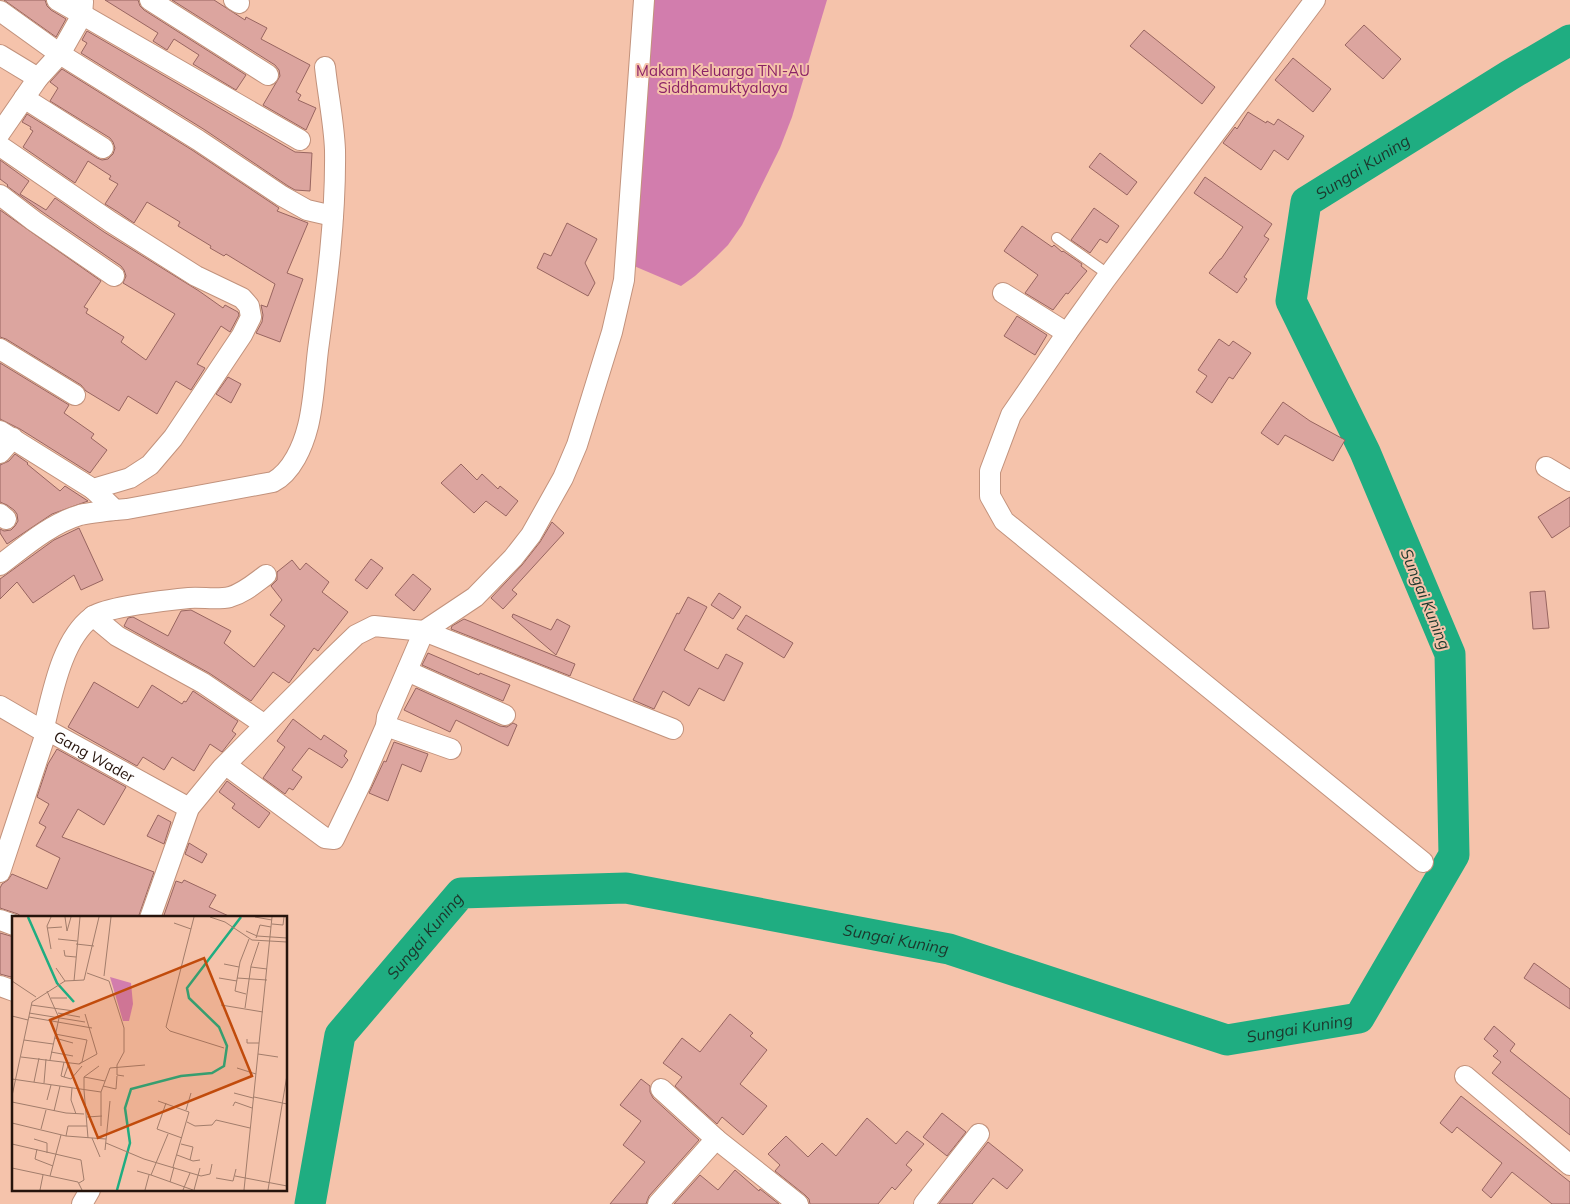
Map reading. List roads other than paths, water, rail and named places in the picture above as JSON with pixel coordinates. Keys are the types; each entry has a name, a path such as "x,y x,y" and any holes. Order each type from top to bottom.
{"street":[{"path":"57,0 83,7 300,140"},
{"path":"150,0 268,75"},
{"path":"226,765 325,838 334,839 362,783 386,726 390,709 424,632 475,597 513,558 531,535 563,478 577,445 612,332 624,280 644,0"},
{"path":"1315,0 1067,332 1011,415 990,471 990,496 1004,521 1424,862"},
{"path":"0,133 38,78 60,54 83,7"},
{"path":"0,11 60,54 198,140 282,196 307,210 333,216"},
{"path":"0,55 38,78"},
{"path":"0,565 40,535 80,515 273,482 282,478 290,468 300,448 308,425 325,303 333,216 335,149 325,68"},
{"path":"24,98 104,148"},
{"path":"0,146 119,227 196,276 242,298 249,306 251,317 242,335 173,438 150,465 130,478 93,489"},
{"path":"0,195 34,221 114,276"},
{"path":"1003,293 1067,332"},
{"path":"0,348 75,395"},
{"path":"4,441 93,489 115,510"},
{"path":"1546,467 1570,481"},
{"path":"0,872 45,731 67,651 81,627 93,616 113,609 188,598 230,597 250,587 266,575"},
{"path":"93,616 117,636 203,683 265,725"},
{"path":"151,916 189,808 226,765 356,634 374,626 424,632 673,729"},
{"path":"406,671 505,715"},
{"name":"Gang Wader","path":"0,706 189,808"},
{"path":"386,726 451,749"},
{"path":"0,986 12,990"},
{"path":"1465,1076 1570,1166"},
{"path":"661,1089 716,1139 798,1204"},
{"path":"924,1204 979,1134"},
{"path":"658,1204 716,1139"},
{"path":"82,1204 89,1192"}],"lane":[{"path":"1057,238 1109,275"}],"waterway":[{"name":"Sungai Kuning","path":"310,1204 340,1035 461,893 626,888 949,949 1227,1040 1359,1018 1454,855 1450,654 1365,452 1291,301 1306,202 1510,75 1570,40"}],"park label":[{"name":"Makam Keluarga TNI-AU Siddhamuktyalaya","path":"723,78"}]}
